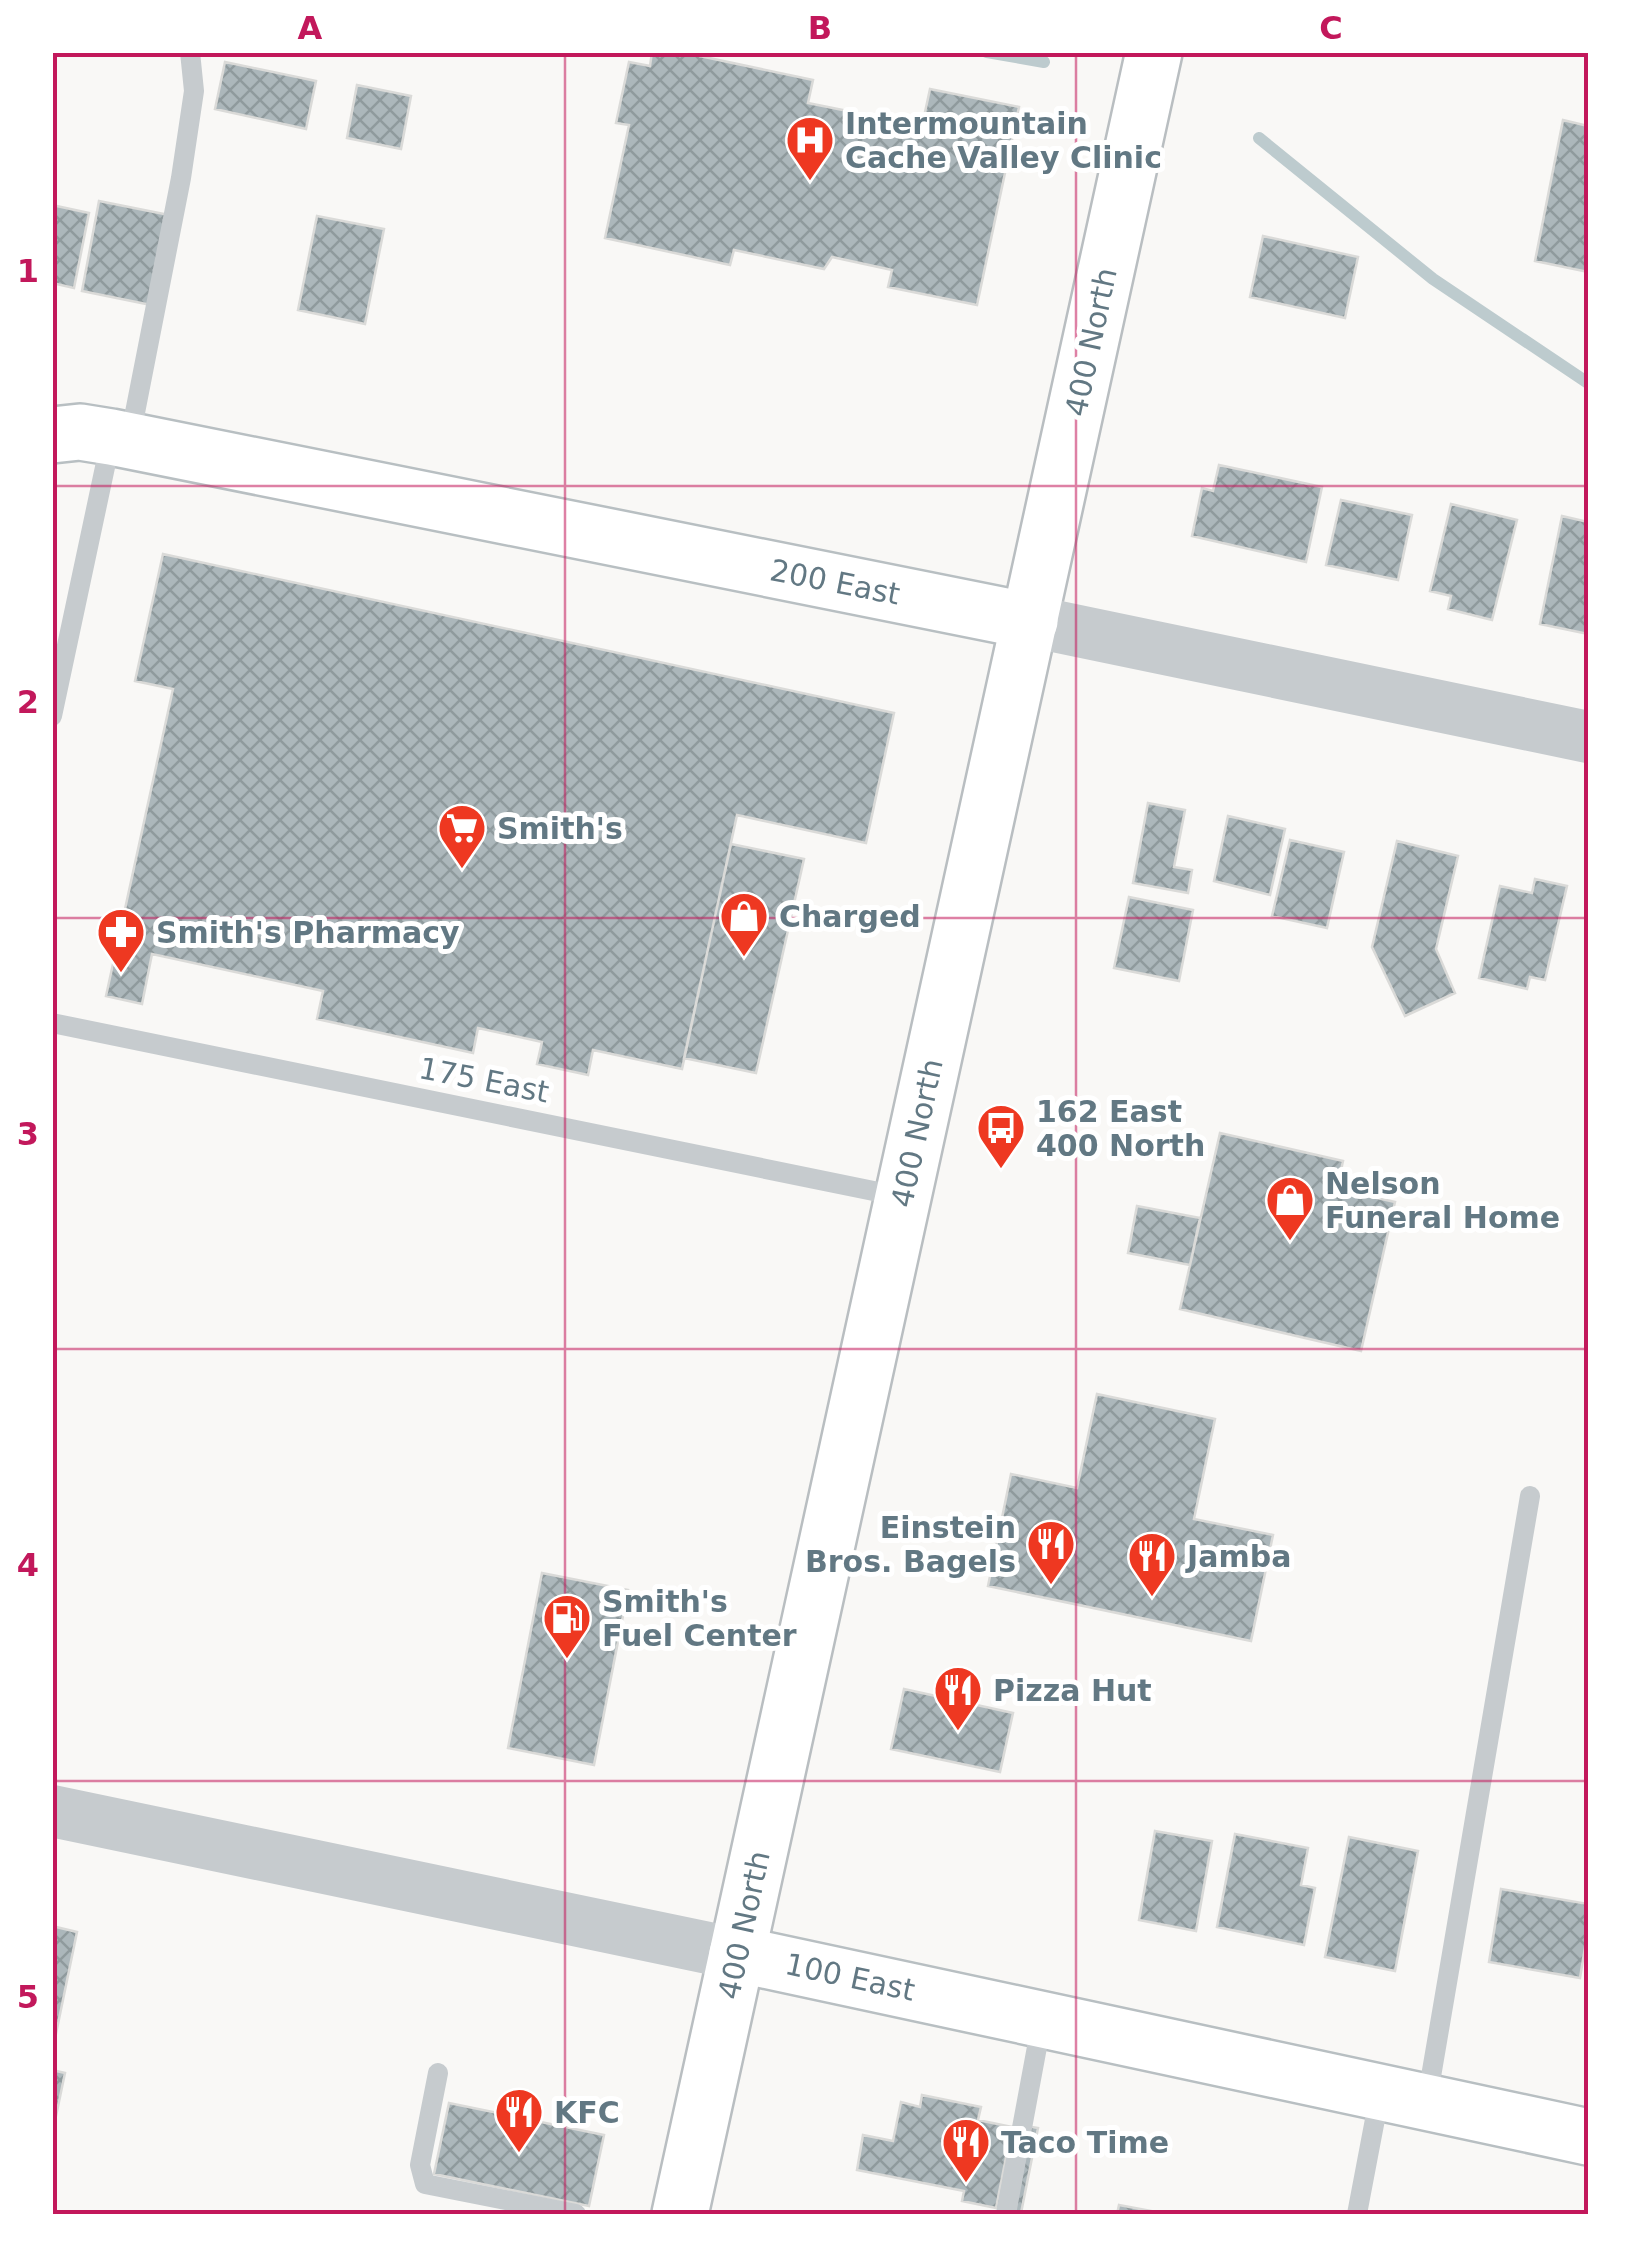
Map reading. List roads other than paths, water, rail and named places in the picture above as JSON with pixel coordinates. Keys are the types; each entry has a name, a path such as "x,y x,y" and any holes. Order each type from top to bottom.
{"main road":[{"name":"400 North","path":"680,2214 1154,52"},
{"name":"200 East","path":"85,432 1030,621"},
{"name":"100 East","path":"738,1954 1588,2137"}],"street":[{"name":"200 East","path":"1030,621 1588,737"},
{"name":"100 East","path":"52,1811 738,1954"}],"lane":[{"path":"52,716 85,432 184,161 194,91 190,52"},
{"name":"175 East","path":"52,1023 903,1197"},
{"path":"1357,2214 1404,2096 1530,1496"},
{"path":"1006,2214 1042,2018"},
{"path":"438,2074 420,2166 424,2184 576,2214"}],"waterway":[{"path":"987,52 1044,62"},
{"path":"1259,138 1433,279 1588,383"}],"place":[{"name":"Intermountain Cache Valley Clinic","path":"810,182"},
{"name":"Smith's","path":"462,870"},
{"name":"Charged","path":"744,958"},
{"name":"Smith's Pharmacy","path":"121,974"},
{"name":"162 East 400 North","path":"1001,1170"},
{"name":"Nelson Funeral Home","path":"1290,1242"},
{"name":"Einstein Bros. Bagels","path":"1051,1586"},
{"name":"Jamba","path":"1152,1598"},
{"name":"Smith's Fuel Center","path":"567,1660"},
{"name":"Pizza Hut","path":"958,1732"},
{"name":"KFC","path":"519,2154"},
{"name":"Taco Time","path":"966,2184"}]}
